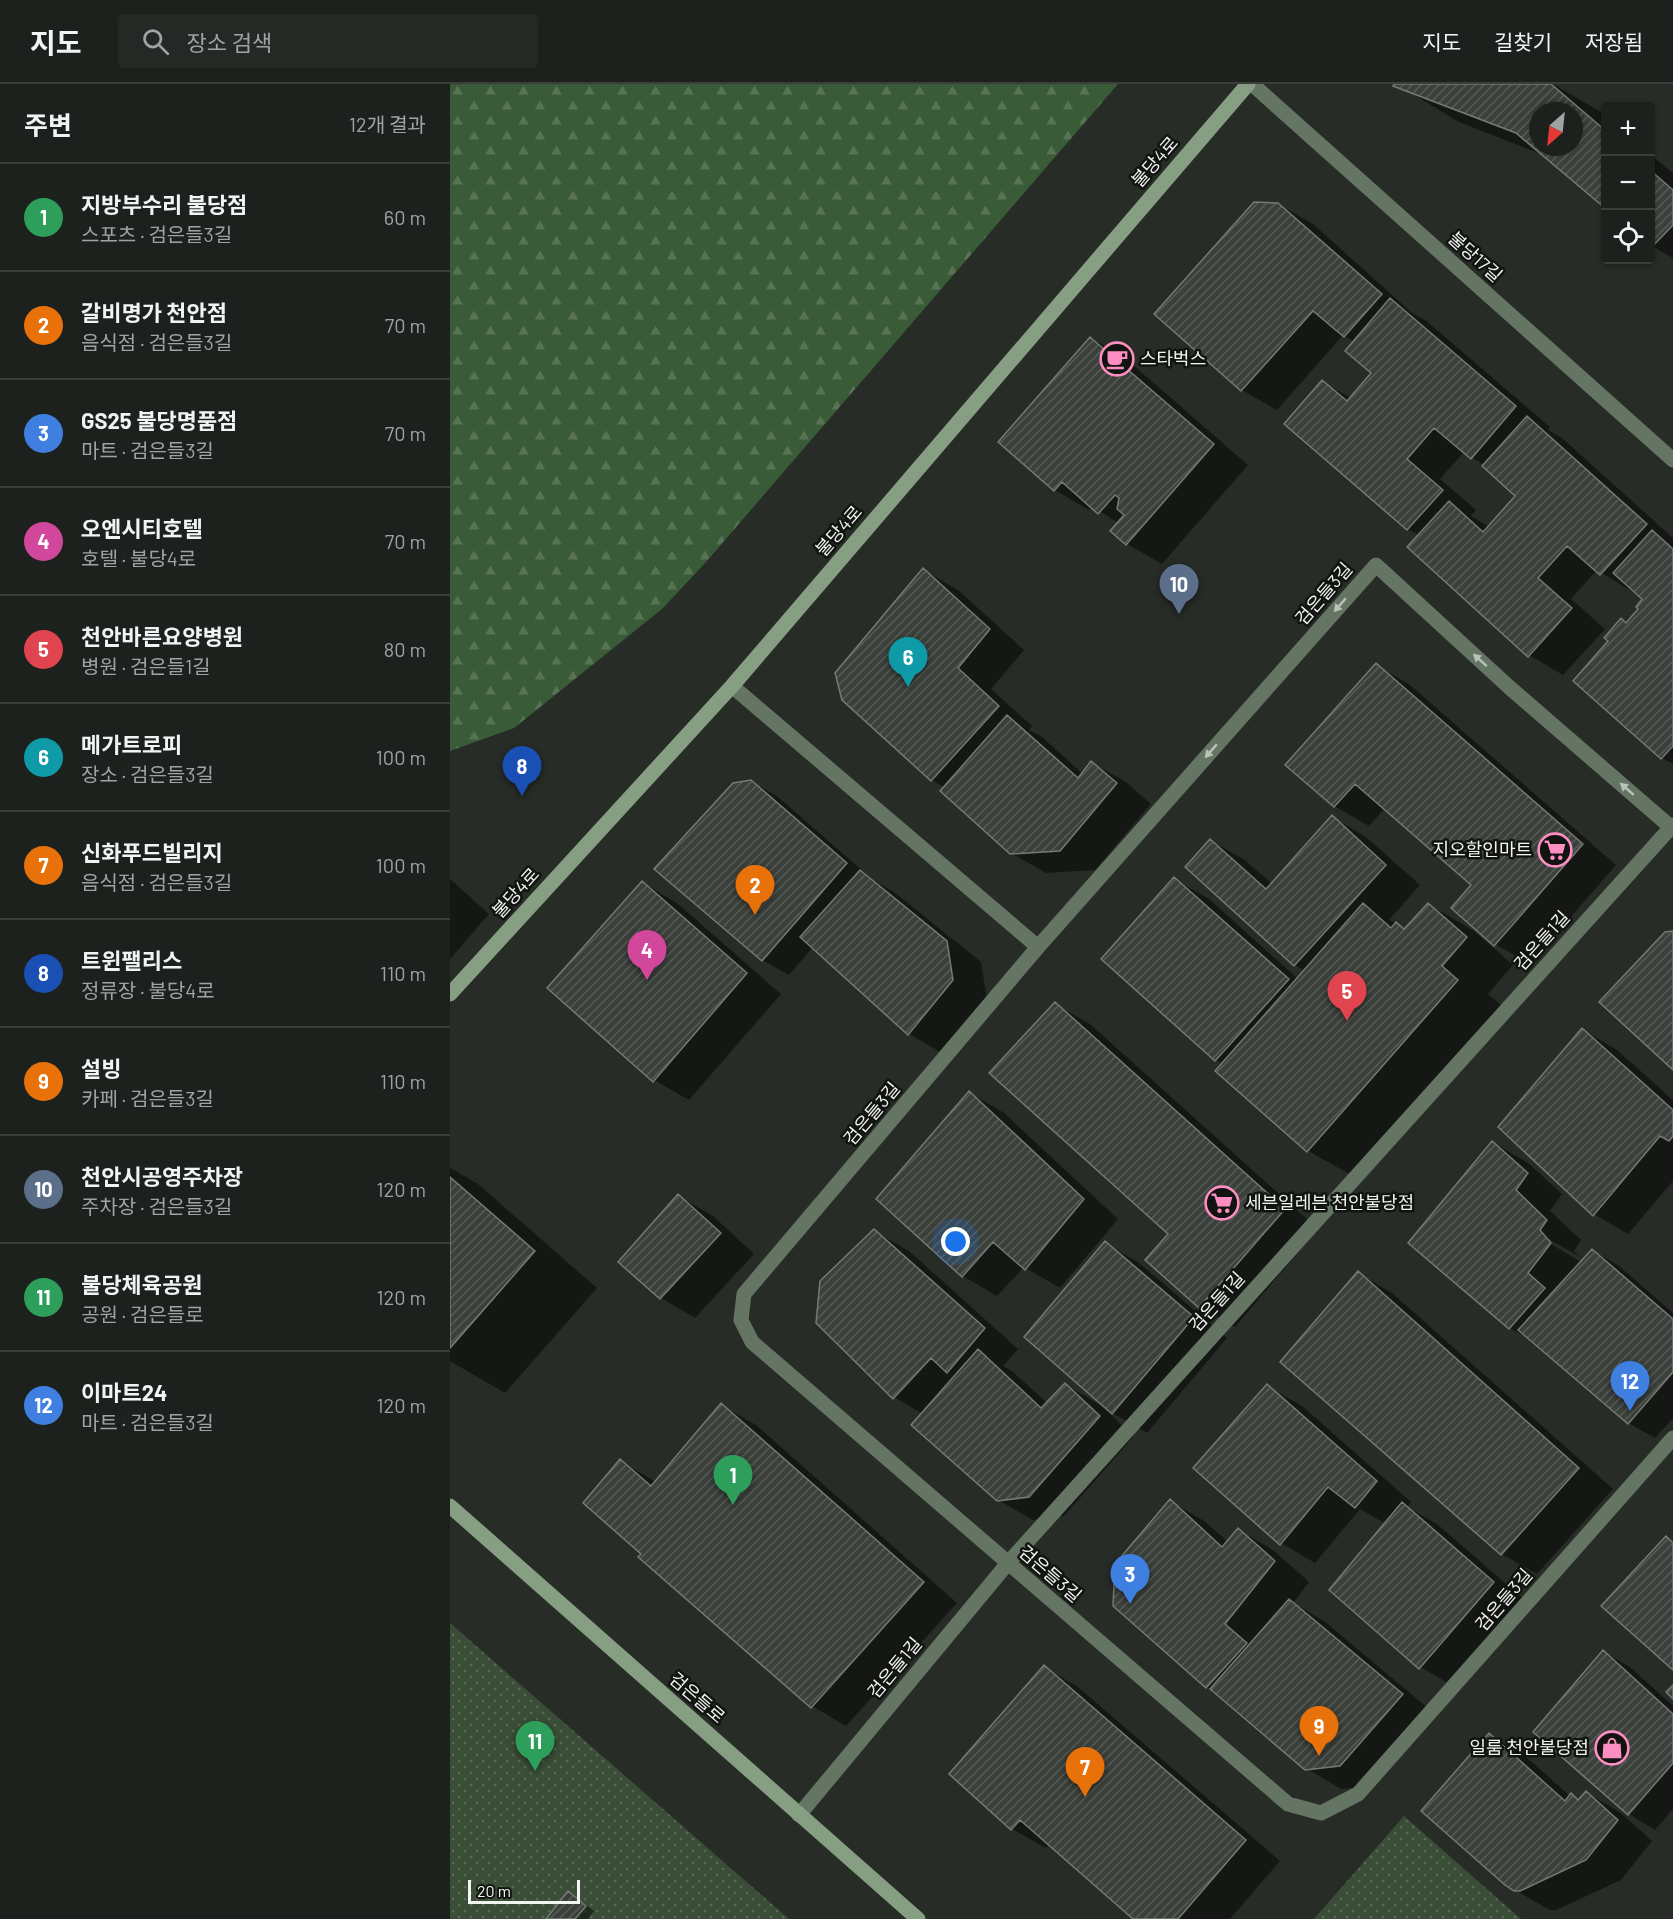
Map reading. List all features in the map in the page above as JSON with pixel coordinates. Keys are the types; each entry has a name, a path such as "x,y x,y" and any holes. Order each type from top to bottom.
{"street":[{"name":"불당17길","path":"1250,84 1673,460"},
{"name":"불당4로","path":"450,994 732,686 1250,84"},
{"name":"검은들3길","path":"1672,827 1509,687 1376,565 1038,947 744,1294 741,1320 752,1342 1288,1804 1321,1814 1358,1794 1673,1438"},
{"path":"732,686 1038,947"},
{"name":"검은들1길","path":"799,1815 1008,1563 1672,827"},
{"name":"검은들로","path":"450,1506 918,1919"}],"green space":[{"path":"450,84 1118,84 706,562 662,609 514,728 450,751"},
{"path":"450,1623 789,1919 450,1919"},
{"path":"1404,1816 1521,1919 1314,1919"}],"building":[{"path":"1394,84 1551,84 1572,102 1529,102 1529,144 1516,133 1393,86"},
{"path":"1583,111 1601,127 1601,205 1543,156 1583,156"},
{"path":"1655,174 1673,190 1673,225 1655,244"},
{"path":"1254,202 1278,203 1382,294 1344,337 1313,311 1241,391 1154,314"},
{"path":"1390,298 1516,406 1471,459 1434,428 1407,459 1443,490 1407,530 1284,424 1322,380 1347,401 1371,373 1345,351"},
{"path":"1090,337 1214,444 1126,545 1110,531 1124,515 1117,509 1119,498 1115,495 1098,514 1062,482 1054,491 998,442"},
{"path":"1527,416 1647,524 1600,575 1567,546 1538,578 1572,608 1528,657 1407,547 1449,501 1483,532 1515,496 1482,466"},
{"path":"1652,530 1673,549 1673,746 1661,759 1573,681 1608,641 1604,638 1621,618 1626,623 1638,609 1636,607 1642,599 1613,573"},
{"path":"923,568 990,629 958,668 999,706 931,781 842,700 835,673"},
{"path":"1376,663 1583,844 1494,946 1451,908 1471,885 1355,784 1334,807 1285,765"},
{"path":"1007,715 1078,778 1091,761 1117,783 1060,851 1010,854 940,791"},
{"path":"751,780 847,863 762,961 654,869 733,783"},
{"path":"1332,815 1386,865 1294,966 1185,867 1210,839 1266,889"},
{"path":"860,870 947,941 953,980 908,1035 800,937"},
{"path":"1174,877 1289,979 1215,1061 1101,959"},
{"path":"642,881 747,973 653,1082 547,988"},
{"path":"1363,903 1391,928 1396,922 1404,929 1428,903 1467,937 1442,966 1458,980 1307,1152 1215,1071"},
{"path":"1673,931 1673,1070 1599,1002 1665,932"},
{"path":"1055,1002 1285,1209 1199,1308 1145,1260 1168,1234 989,1073"},
{"path":"1582,1028 1673,1110 1673,1136 1669,1141 1660,1136 1593,1216 1498,1127"},
{"path":"969,1091 1084,1199 1025,1270 993,1242 962,1277 876,1199"},
{"path":"1492,1141 1528,1173 1516,1190 1547,1220 1540,1230 1551,1243 1528,1273 1545,1288 1509,1329 1408,1243"},
{"path":"450,1177 535,1251 450,1348"},
{"path":"678,1194 721,1233 660,1299 618,1262"},
{"path":"874,1229 985,1328 947,1373 931,1358 893,1399 816,1323 820,1281"},
{"path":"1105,1241 1194,1317 1112,1414 1024,1337"},
{"path":"1592,1249 1673,1319 1673,1372 1628,1424 1518,1330"},
{"path":"1358,1271 1579,1468 1501,1555 1280,1362"},
{"path":"978,1349 1041,1408 1065,1383 1100,1416 1029,1497 997,1501 911,1425"},
{"path":"1267,1384 1377,1481 1355,1508 1328,1487 1280,1545 1193,1468"},
{"path":"721,1403 924,1582 811,1708 638,1557 641,1554 583,1503 620,1459 651,1486"},
{"path":"1170,1499 1222,1547 1238,1528 1275,1561 1225,1624 1247,1643 1206,1688 1113,1606 1115,1564"},
{"path":"1402,1502 1494,1582 1419,1669 1329,1590"},
{"path":"1666,1536 1673,1543 1673,1670 1601,1606"},
{"path":"1289,1599 1403,1694 1340,1766 1305,1770 1210,1689"},
{"name":"일룸 천안불당점","path":"1603,1650 1673,1714 1673,1763 1628,1815 1533,1732"},
{"path":"1044,1665 1246,1840 1178,1919 1133,1919 1020,1820 1011,1830 949,1774"},
{"path":"1673,1685 1673,1699 1666,1692"},
{"path":"1489,1733 1565,1801 1571,1793 1578,1800 1586,1791 1618,1820 1586,1860 1520,1891 1514,1891 1505,1885 1421,1811"},
{"path":"568,1891 586,1906 575,1919 546,1919"}],"place":[{"name":"스타벅스","path":"1117,359"},
{"name":"천안시공영주차장","path":"1179,614"},
{"name":"메가트로피","path":"908,687"},
{"name":"트윈팰리스","path":"522,796"},
{"name":"지오할인마트","path":"1555,850"},
{"name":"갈비명가 천안점","path":"755,915"},
{"name":"오엔시티호텔","path":"647,980"},
{"name":"천안바른요양병원","path":"1347,1021"},
{"name":"세븐일레븐 천안불당점","path":"1222,1203"},
{"name":"이마트24","path":"1630,1411"},
{"name":"지방부수리 불당점","path":"733,1505"},
{"name":"GS25 불당명품점","path":"1130,1604"},
{"name":"일룸 천안불당점","path":"1612,1748"},
{"name":"설빙","path":"1319,1756"},
{"name":"불당체육공원","path":"535,1771"},
{"name":"신화푸드빌리지","path":"1085,1797"}]}
